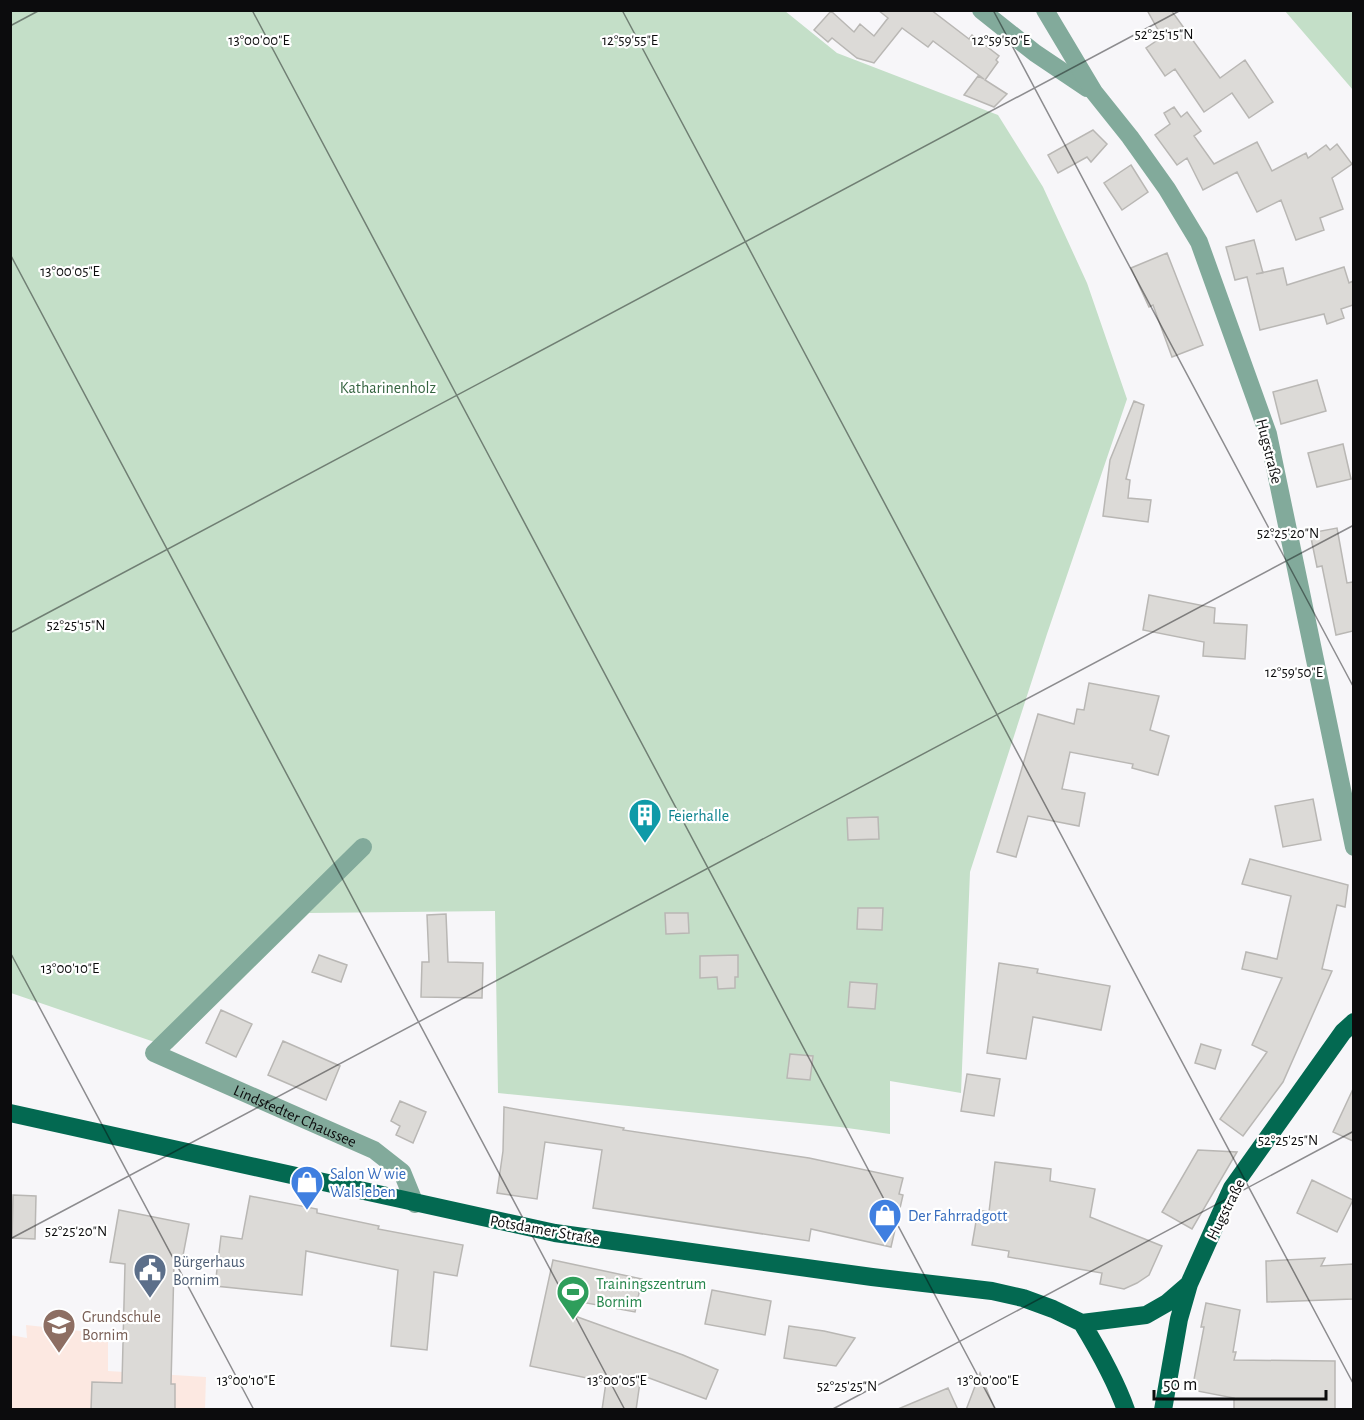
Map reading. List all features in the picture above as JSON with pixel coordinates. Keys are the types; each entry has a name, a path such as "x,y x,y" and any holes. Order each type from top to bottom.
{"main road":[{"name":"Hugstraße","path":"1163,1410 1179,1319 1189,1284 1232,1188 1343,1032 1353,1022"},
{"name":"Potsdamer Straße","path":"10,1113 555,1233 862,1276 992,1291 1043,1305 1082,1323"},
{"path":"1125,1410 1119,1390 1099,1349 1082,1323 1146,1315 1167,1303 1189,1284"}],"street":[{"name":"Hugstraße","path":"981,10 1035,53 1094,92"},
{"name":"Hugstraße","path":"1045,10 1094,92 1130,136 1167,189 1199,242 1268,434 1353,847"},
{"name":"Lindstedter Chaussee","path":"363,847 154,1053 374,1150 402,1172 415,1204"}],"shaded area":[{"name":"Grundschule Bornim","path":"26,1325 108,1334 108,1371 206,1377 205,1409 11,1409 10,1335 27,1338"}],"green space":[{"name":"Katharinenholz","path":"11,11 785,11 837,53 998,115 1043,187 1087,283 1127,399 1047,634 970,872 961,1093 890,1081 890,1134 498,1093 495,911 309,913 172,1048 11,993"},
{"path":"1285,11 1353,11 1353,90"}],"building":[{"path":"878,10 931,10 969,39 972,35 999,56 996,60 998,62 985,80 1007,94 994,107 964,95 978,76 984,79 933,41 928,47 902,28 874,63 857,58 832,38 828,42 814,30 831,11 854,32 860,24 874,36 888,18"},
{"path":"1147,10 1171,10 1220,78 1245,60 1273,102 1249,118 1232,93 1204,112 1175,69 1165,76 1146,48 1162,37"},
{"path":"1174,107 1181,117 1187,112 1201,131 1194,136 1214,164 1257,142 1272,171 1306,153 1308,158 1326,145 1330,150 1337,144 1352,164 1332,178 1343,209 1320,218 1324,230 1296,240 1281,200 1257,212 1237,172 1203,190 1187,158 1177,165 1155,135 1170,124 1164,113"},
{"path":"1093,130 1107,144 1091,162 1087,157 1058,173 1048,155"},
{"path":"1131,165 1148,192 1122,210 1104,183"},
{"path":"1254,240 1263,272 1283,268 1287,285 1344,267 1349,283 1353,281 1353,305 1341,309 1344,318 1327,324 1324,314 1260,330 1247,277 1235,280 1226,247"},
{"path":"1167,253 1203,345 1172,357 1153,305 1149,307 1131,268"},
{"path":"1317,380 1326,411 1281,424 1273,392"},
{"path":"1134,401 1144,405 1126,479 1130,480 1128,498 1151,500 1148,522 1103,516 1110,460"},
{"path":"1343,444 1351,479 1317,487 1308,453"},
{"path":"1337,528 1347,583 1353,582 1353,631 1336,635 1322,566 1317,567 1310,533"},
{"path":"1149,595 1215,608 1214,623 1247,625 1245,659 1203,656 1204,642 1143,630"},
{"path":"1089,683 1159,696 1150,730 1169,736 1158,775 1132,768 1133,764 1070,752 1062,789 1085,793 1079,826 1028,816 1016,857 997,852 1038,714 1074,724 1077,709 1084,710"},
{"path":"1313,799 1321,840 1283,847 1275,806"},
{"path":"878,817 879,839 848,840 847,818"},
{"path":"1250,859 1348,885 1345,907 1337,905 1322,969 1332,971 1283,1082 1243,1136 1220,1119 1267,1052 1252,1045 1282,978 1242,969 1246,952 1277,959 1291,896 1242,884"},
{"path":"858,908 883,908 882,930 857,929"},
{"path":"665,913 688,913 689,933 666,934"},
{"path":"446,914 448,962 483,963 482,998 421,997 422,962 429,962 427,915"},
{"path":"319,955 347,965 341,982 312,972"},
{"path":"738,955 738,977 735,977 735,988 718,989 717,977 700,978 700,956"},
{"path":"999,963 1038,969 1037,973 1110,986 1101,1030 1033,1017 1026,1059 987,1053"},
{"path":"850,982 877,984 875,1009 848,1007"},
{"path":"221,1010 252,1024 236,1057 206,1043"},
{"path":"283,1041 340,1066 326,1100 268,1075"},
{"path":"1201,1044 1221,1050 1215,1069 1195,1063"},
{"path":"790,1054 813,1056 810,1080 787,1078"},
{"path":"967,1074 1000,1079 994,1116 961,1111"},
{"path":"1353,1089 1353,1141 1333,1132"},
{"path":"400,1101 426,1112 413,1143 396,1135 400,1126 391,1121"},
{"path":"504,1107 624,1128 623,1130 809,1158 903,1178 899,1194 903,1195 891,1247 811,1229 809,1241 593,1208 602,1150 545,1142 537,1199 497,1193 503,1151"},
{"path":"1198,1150 1237,1152 1192,1229 1162,1212"},
{"path":"995,1162 1051,1169 1050,1181 1095,1189 1090,1217 1162,1246 1149,1275 1124,1289 1100,1284 1102,1273 1008,1257 1009,1251 972,1245 978,1210 989,1212"},
{"path":"1312,1180 1353,1200 1337,1232 1297,1213"},
{"path":"13,1195 36,1196 35,1239 12,1238"},
{"path":"250,1196 317,1209 317,1213 379,1226 378,1229 463,1245 457,1276 434,1272 427,1350 391,1346 398,1270 306,1251 302,1295 215,1286 221,1236 242,1239"},
{"path":"119,1210 189,1224 181,1266 174,1265 171,1384 175,1384 175,1410 91,1410 92,1382 122,1383 125,1264 110,1262"},
{"path":"1325,1258 1321,1266 1353,1264 1353,1299 1267,1302 1266,1261"},
{"path":"553,1260 642,1279 635,1312 576,1301 572,1315 718,1370 706,1399 641,1375 636,1410 602,1410 606,1382 530,1366"},
{"path":"712,1290 771,1301 765,1335 705,1324"},
{"path":"1206,1303 1240,1310 1233,1352 1236,1352 1234,1360 1335,1361 1335,1409 1234,1410 1234,1398 1192,1390 1204,1327 1201,1327"},
{"path":"789,1326 855,1338 836,1366 784,1358"},
{"path":"980,1373 995,1410 966,1410"},
{"path":"948,1388 958,1410 898,1410 898,1409"}],"place":[{"name":"Feierhalle","path":"645,844"},
{"name":"Salon W wie Walsleben","path":"307,1211"},
{"name":"Der Fahrradgott","path":"885,1244"},
{"name":"Bürgerhaus Bornim","path":"150,1299"},
{"name":"Trainingszentrum Bornim","path":"573,1321"},
{"name":"Grundschule Bornim","path":"59,1354"}]}
